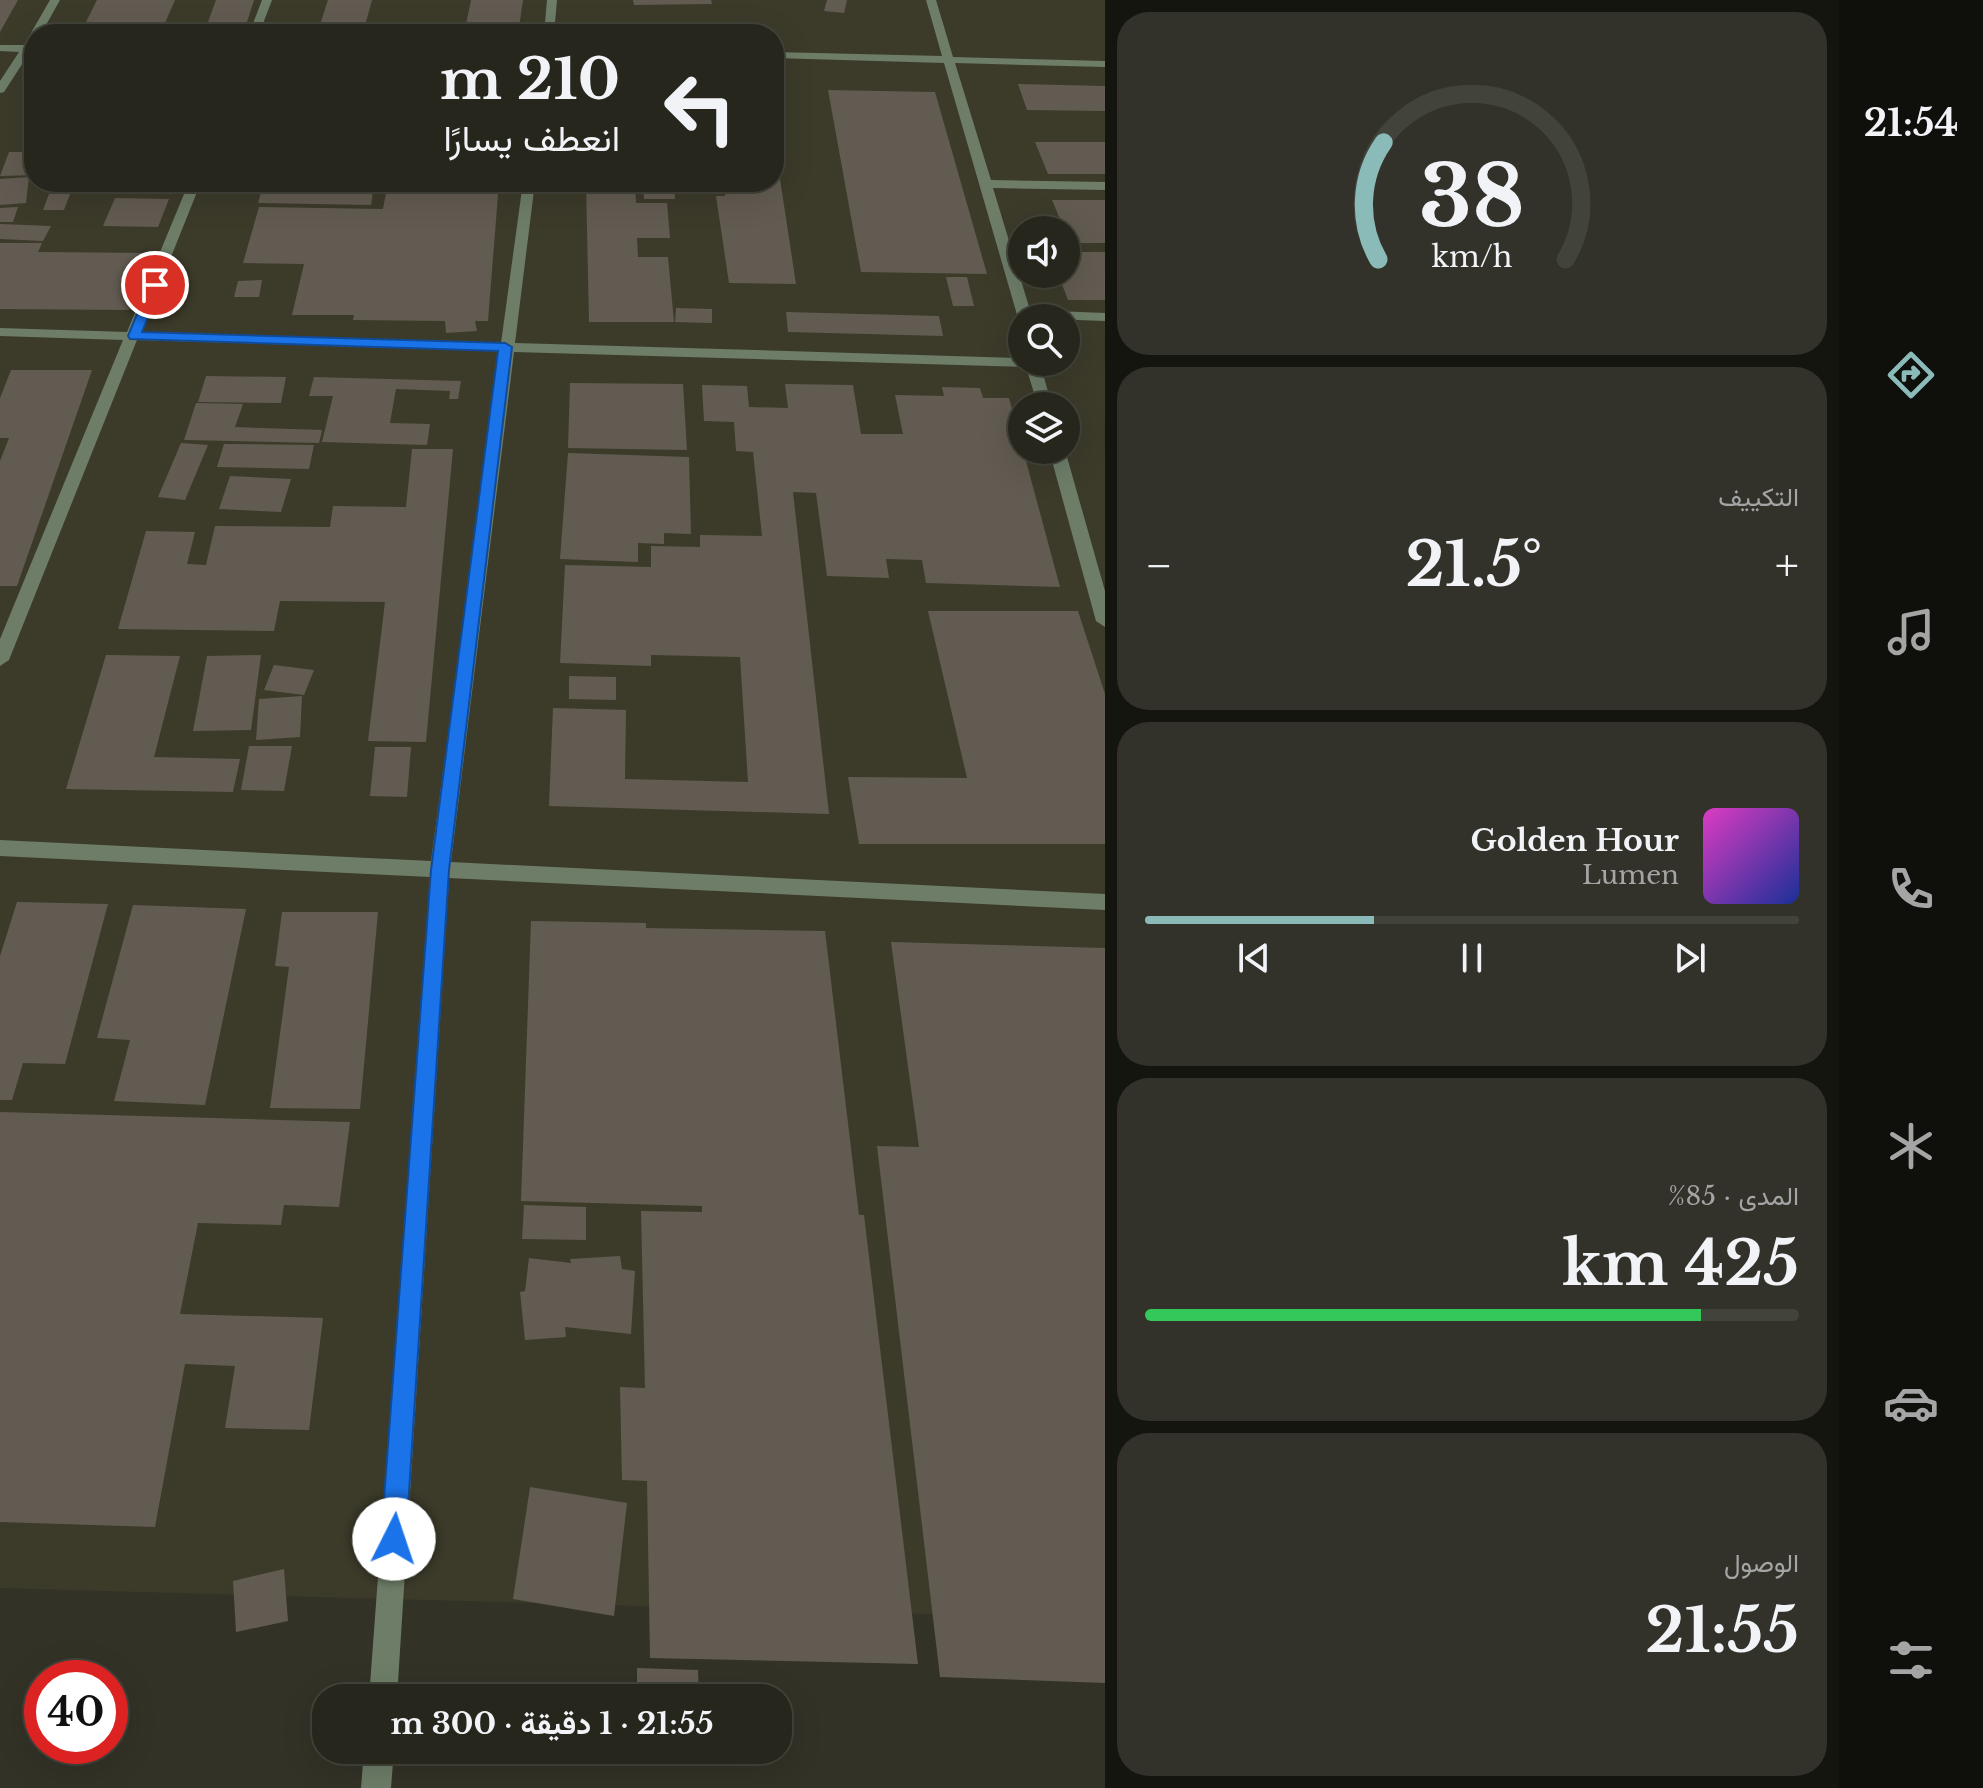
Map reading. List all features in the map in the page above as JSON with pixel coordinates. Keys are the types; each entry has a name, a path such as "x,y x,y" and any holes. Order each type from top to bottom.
{"street":[{"path":"42,24 55,0"},
{"path":"258,24 267,0"},
{"path":"550,24 552,0"},
{"path":"931,0 1021,304"},
{"path":"0,48 24,44"},
{"path":"0,90 24,55"},
{"path":"784,55 1105,64"},
{"path":"986,184 1105,186"},
{"path":"0,660 191,192"},
{"path":"384,1684 440,870 505,347 528,192"},
{"path":"1080,317 1105,317"},
{"path":"0,332 1008,362"},
{"path":"1061,464 1105,621"},
{"path":"0,848 1105,902"},
{"path":"376,1788 378,1764"}],"shaded area":[{"path":"0,0 1105,0 1105,1619 0,1588"}],"building":[{"path":"0,0 18,0 0,32"},
{"path":"97,0 175,0 165,23 169,24 85,24"},
{"path":"216,0 254,0 247,22 208,22"},
{"path":"328,0 372,0 365,24 320,24"},
{"path":"471,0 523,0 519,24 466,24"},
{"path":"633,0 711,0 712,4 634,5"},
{"path":"827,0 847,0 844,13 824,11"},
{"path":"1018,84 1105,86 1105,111 1027,110"},
{"path":"828,90 935,92 987,274 861,272"},
{"path":"1035,142 1105,142 1105,174 1048,174"},
{"path":"9,152 24,152 24,175 0,176"},
{"path":"24,177 26,203 0,205 0,179"},
{"path":"261,192 373,192 371,205 258,203"},
{"path":"498,192 488,321 475,321 477,331 446,333 445,321 353,320 354,315 292,315 304,264 243,263 259,207 383,209 386,193"},
{"path":"586,192 635,192 636,203 667,203 670,238 637,238 638,257 668,257 674,322 589,322"},
{"path":"644,192 675,192 675,199 644,199"},
{"path":"725,192 782,192 796,284 729,283 716,196 725,196"},
{"path":"49,194 70,194 64,210 43,210"},
{"path":"115,198 169,199 158,227 103,226"},
{"path":"1052,200 1105,200 1105,243 1080,243 1080,216 1059,216"},
{"path":"18,207 13,222 0,222 0,208"},
{"path":"0,224 51,226 43,241 0,239"},
{"path":"0,243 42,243 38,252 148,253 129,310 0,309"},
{"path":"1080,252 1105,252 1105,300 1068,300 1063,288 1080,288"},
{"path":"946,277 967,277 974,306 953,306"},
{"path":"262,280 259,297 234,297 238,281"},
{"path":"676,308 712,309 712,323 675,322"},
{"path":"786,312 939,316 943,336 788,332"},
{"path":"11,370 92,370 17,586 0,586 0,461 9,438 0,438 0,398"},
{"path":"206,376 286,377 281,403 198,402"},
{"path":"314,377 461,381 458,399 449,399 450,391 396,389 390,423 430,424 427,445 322,442 333,396 309,396"},
{"path":"570,383 683,384 687,450 568,448"},
{"path":"785,384 853,385 861,434 903,434 895,395 944,396 942,387 980,388 983,398 1008,398 1008,464 1027,464 1060,587 926,583 922,560 886,559 889,578 827,576 816,493 793,492 829,814 549,806 553,708 626,710 625,779 748,782 740,657 651,655 651,666 560,663 565,565 651,567 651,546 700,547 700,535 762,536 753,452 736,451 734,422 704,421 702,385 747,386 749,407 788,408"},
{"path":"196,403 243,404 235,427 322,430 319,443 184,440"},
{"path":"181,443 208,445 185,500 158,497"},
{"path":"224,444 314,445 309,469 217,467"},
{"path":"412,449 453,449 426,742 368,741 385,602 280,601 274,631 118,629 146,531 195,532 187,564 206,565 215,526 330,527 333,506 406,507"},
{"path":"568,453 689,457 691,534 664,533 664,544 638,543 638,562 560,559"},
{"path":"230,476 291,479 281,512 219,509"},
{"path":"928,611 1078,611 1105,694 1105,844 859,844 848,777 967,778"},
{"path":"106,655 180,656 154,757 240,759 233,792 66,789"},
{"path":"261,655 251,730 193,731 207,656"},
{"path":"274,665 314,670 304,695 264,690"},
{"path":"569,676 616,677 616,700 569,699"},
{"path":"302,696 300,737 256,740 259,699"},
{"path":"249,746 292,746 284,791 241,790"},
{"path":"375,747 411,747 407,797 370,796"},
{"path":"17,902 108,904 65,1064 23,1063 12,1100 0,1100 0,956"},
{"path":"133,905 246,909 205,1105 114,1101 130,1040 97,1038"},
{"path":"282,912 378,912 360,1109 270,1108 289,967 275,966"},
{"path":"531,921 646,923 646,928 825,931 859,1215 864,1215 918,1664 650,1658 647,1481 622,1480 620,1387 645,1388 641,1211 702,1212 702,1206 521,1201"},
{"path":"891,942 1105,948 1105,1683 940,1677 877,1146 919,1147"},
{"path":"0,1112 350,1122 339,1207 284,1205 281,1225 198,1223 180,1314 323,1318 309,1430 225,1428 235,1366 185,1364 155,1527 0,1522"},
{"path":"524,1205 586,1207 586,1240 522,1239"},
{"path":"620,1256 622,1269 635,1271 631,1334 565,1327 566,1337 525,1340 520,1292 525,1291 529,1258 571,1263 570,1259"},
{"path":"530,1487 627,1503 614,1616 513,1599"},
{"path":"284,1569 288,1621 236,1632 233,1581"},
{"path":"637,1668 698,1670 698,1684 637,1684"}],"route":[{"path":"155,285 134,336 505,347 440,870 394,1539"}]}
